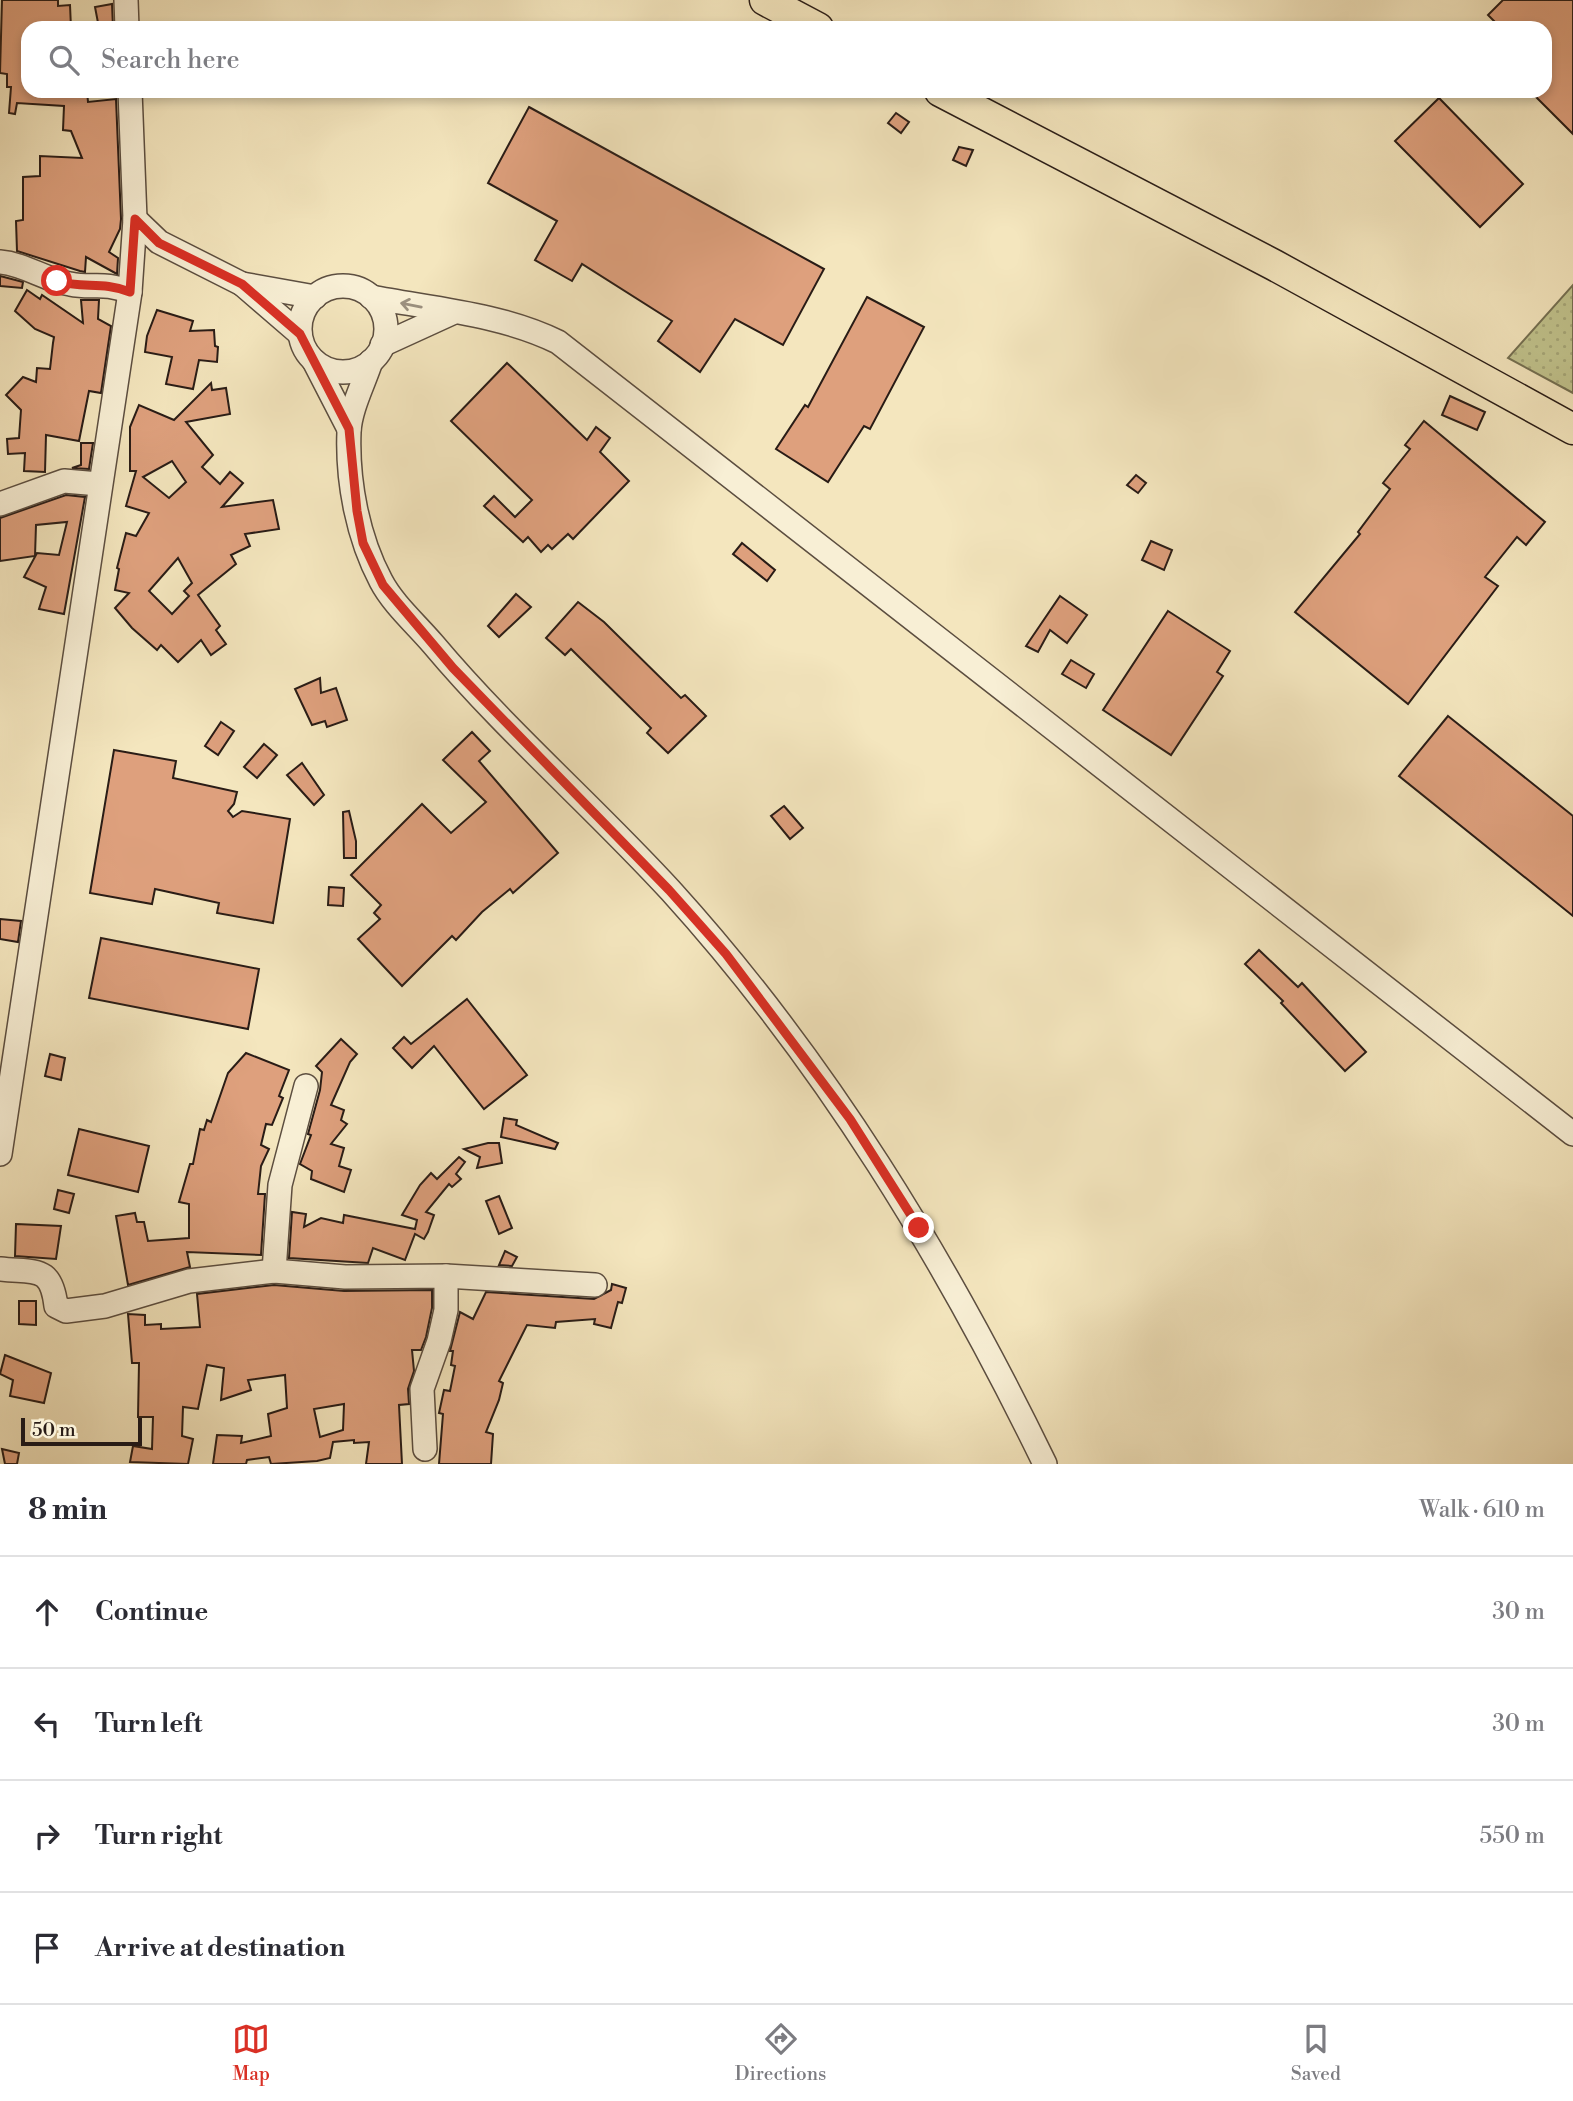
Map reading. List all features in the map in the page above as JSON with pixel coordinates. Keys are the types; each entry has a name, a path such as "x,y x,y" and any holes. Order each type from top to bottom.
{"main road":[{"path":"765,0 805,21"},
{"path":"953,98 1343,301 1573,429"}],"street":[{"path":"126,0 127,21"},
{"path":"0,1154 130,292 135,219 130,98"},
{"path":"135,219 159,243 242,284 300,334"},
{"path":"0,262 22,266 67,284 102,284 130,292"},
{"path":"242,284 315,297"},
{"path":"349,429 377,353 385,324 378,305 363,291 343,286 323,291 315,297 303,313 300,334 307,353 314,360 323,367 342,372 377,353 452,313"},
{"path":"371,297 529,328 558,342 1573,1134"},
{"path":"314,360 349,429 355,500 363,543 383,585 453,668 669,890 734,964 885,1171 974,1325 1045,1464"},
{"path":"0,505 64,481 99,484"},
{"path":"274,1271 279,1185 306,1086"},
{"path":"0,1269 46,1277 57,1292 56,1306 66,1311 123,1302 189,1281 274,1271 345,1277 446,1276 595,1285"},
{"path":"425,1448 422,1388 439,1341 447,1296 446,1276"}],"green space":[{"path":"1573,285 1573,393 1508,358"}],"building":[{"path":"2,0 58,0 58,6 70,5 71,21 21,21 21,98 88,98 88,102 116,99 121,219 120,229 109,252 118,258 117,274 86,257 85,272 17,251 16,221 23,220 23,177 40,176 40,156 82,158 71,131 63,130 64,106 17,103 15,114 9,113 11,87 7,87 7,74 0,73"},
{"path":"1503,0 1573,0 1573,134 1537,98 1552,98 1552,21 1494,21 1488,15"},
{"path":"112,4 113,21 98,21 95,7"},
{"path":"1439,98 1523,184 1480,227 1395,141"},
{"path":"529,107 824,269 783,345 735,319 700,372 658,341 672,321 582,264 572,281 535,260 557,221 488,183"},
{"path":"896,113 909,122 901,133 888,123"},
{"path":"959,147 973,150 966,166 953,160"},
{"path":"0,276 23,282 22,288 0,286"},
{"path":"27,290 40,299 42,295 83,323 81,300 99,300 98,319 111,326 101,393 89,391 79,441 46,435 45,472 24,471 25,453 8,454 7,439 19,438 21,410 6,395 23,377 36,382 37,368 50,369 54,337 35,329 15,311"},
{"path":"867,297 924,327 870,429 864,426 828,482 776,449 805,405 808,407"},
{"path":"157,310 193,321 190,331 214,330 215,346 218,347 217,362 199,360 193,389 166,384 172,357 145,352 147,336"},
{"path":"507,363 587,440 596,427 610,438 600,452 629,481 573,539 568,534 552,549 548,545 541,552 528,537 523,542 484,506 494,496 515,517 532,500 451,421"},
{"path":"211,383 212,390 226,388 230,414 186,422 213,455 202,467 220,484 230,472 243,483 222,507 273,500 279,529 245,534 250,546 231,555 236,564 198,595 220,626 216,630 226,644 211,655 201,640 178,662 161,645 157,650 132,628 115,608 129,593 115,590 117,568 126,533 136,536 149,513 126,506 136,471 130,471 130,427 139,405 174,420","holes":["172,461 186,482 169,498 143,477","178,558 192,583 184,591 189,596 172,614 149,591"]},
{"path":"1450,396 1485,412 1477,430 1442,415"},
{"path":"1424,421 1545,522 1526,545 1517,537 1485,577 1498,586 1408,704 1295,612 1360,534 1358,532 1390,489 1383,483 1410,449 1405,445"},
{"path":"81,443 93,443 89,469 72,468 81,465"},
{"path":"1136,475 1146,483 1138,493 1127,485"},
{"path":"66,495 85,497 64,614 39,609 46,587 24,577 37,553 59,555 67,522 36,525 35,556 0,561 0,518"},
{"path":"1151,541 1172,550 1164,570 1142,560"},
{"path":"742,543 775,570 767,581 733,554"},
{"path":"516,594 531,607 499,637 488,626"},
{"path":"1060,596 1087,615 1067,643 1050,630 1038,652 1026,646"},
{"path":"578,602 604,622 681,698 685,695 706,716 668,753 647,733 651,728 571,649 565,655 546,638"},
{"path":"1168,611 1230,651 1217,672 1223,676 1171,755 1103,710"},
{"path":"1071,660 1094,674 1086,688 1062,674"},
{"path":"320,678 321,693 336,688 347,720 327,727 325,721 312,725 295,689"},
{"path":"1448,716 1573,816 1573,916 1399,776"},
{"path":"221,722 234,731 218,755 205,746"},
{"path":"472,732 490,751 479,761 558,853 513,893 510,889 482,912 456,940 452,936 402,986 358,939 380,919 374,913 381,905 351,875 422,804 451,833 486,802 443,760"},
{"path":"264,744 277,755 257,778 244,767"},
{"path":"114,750 176,761 173,778 237,792 234,804 228,811 233,817 242,811 290,819 273,923 217,913 219,903 155,889 152,904 90,893"},
{"path":"302,763 324,795 314,805 287,775"},
{"path":"784,806 803,828 790,839 771,816"},
{"path":"349,811 356,841 356,858 344,858 343,812"},
{"path":"329,887 344,888 343,906 328,905"},
{"path":"0,919 21,921 18,942 0,939"},
{"path":"101,938 259,969 248,1029 89,998"},
{"path":"1259,950 1298,987 1302,983 1366,1052 1345,1071 1281,1003 1283,1001 1245,964"},
{"path":"467,999 527,1075 484,1109 434,1046 412,1068 393,1048 404,1037 411,1044"},
{"path":"341,1039 357,1054 350,1062 331,1105 344,1110 341,1120 347,1124 331,1144 344,1148 339,1166 351,1170 344,1192 311,1179 312,1171 300,1164 311,1135 308,1134 320,1090 322,1072 316,1066"},
{"path":"246,1053 289,1070 279,1096 283,1098 272,1125 266,1124 261,1145 269,1149 261,1166 258,1194 265,1194 261,1255 187,1252 190,1267 128,1285 116,1216 135,1213 137,1222 144,1222 148,1241 189,1238 189,1204 179,1202 190,1164 193,1164 200,1129 204,1130 207,1120 211,1122 228,1073"},
{"path":"50,1054 65,1058 61,1080 45,1076"},
{"path":"504,1118 517,1120 516,1125 558,1143 555,1149 501,1137"},
{"path":"79,1129 149,1146 138,1192 68,1175"},
{"path":"499,1143 502,1163 477,1168 480,1157 464,1149"},
{"path":"459,1157 465,1162 456,1174 461,1179 452,1187 449,1184 426,1212 434,1215 428,1232 424,1239 415,1234 405,1260 373,1248 368,1263 289,1258 292,1212 306,1214 304,1227 321,1218 343,1223 344,1215 415,1229 417,1220 402,1215 420,1185 431,1173 437,1179"},
{"path":"58,1190 74,1194 69,1213 54,1209"},
{"path":"499,1196 512,1228 499,1234 486,1201"},
{"path":"16,1224 61,1226 56,1259 15,1256"},
{"path":"505,1251 517,1257 512,1266 499,1265"},
{"path":"612,1284 626,1288 622,1303 618,1302 611,1328 594,1324 595,1319 556,1322 555,1328 527,1325 499,1381 503,1383 499,1400 486,1432 493,1434 491,1464 439,1464 443,1414 439,1413 444,1390 450,1391 455,1366 451,1365 453,1351 450,1351 460,1312 473,1319 486,1292 594,1299 611,1290"},
{"path":"274,1285 344,1291 432,1290 432,1308 426,1337 421,1350 412,1350 414,1371 408,1389 409,1404 399,1405 402,1464 366,1464 369,1442 354,1443 354,1440 333,1442 330,1458 317,1461 271,1464 269,1457 247,1460 246,1464 213,1464 217,1435 242,1436 241,1443 271,1436 268,1414 287,1408 285,1375 248,1380 251,1390 221,1400 224,1368 207,1365 198,1409 183,1407 182,1436 193,1439 188,1464 130,1462 133,1446 152,1449 153,1417 138,1417 139,1363 132,1363 128,1314 145,1315 145,1325 161,1324 161,1329 200,1327 197,1294","holes":["344,1404 343,1430 320,1437 314,1409"]},
{"path":"19,1301 36,1301 36,1325 19,1324"},
{"path":"5,1355 51,1373 44,1403 10,1396 13,1380 0,1374"},
{"path":"2,1449 19,1453 17,1464 5,1464"}],"route":[{"path":"57,281 81,286 93,283 112,285 130,292 135,219 159,243 242,284 300,334 307,353 314,360 349,429 352,477 363,543 383,585 453,668 669,890 726,954 850,1119 919,1228"}]}
